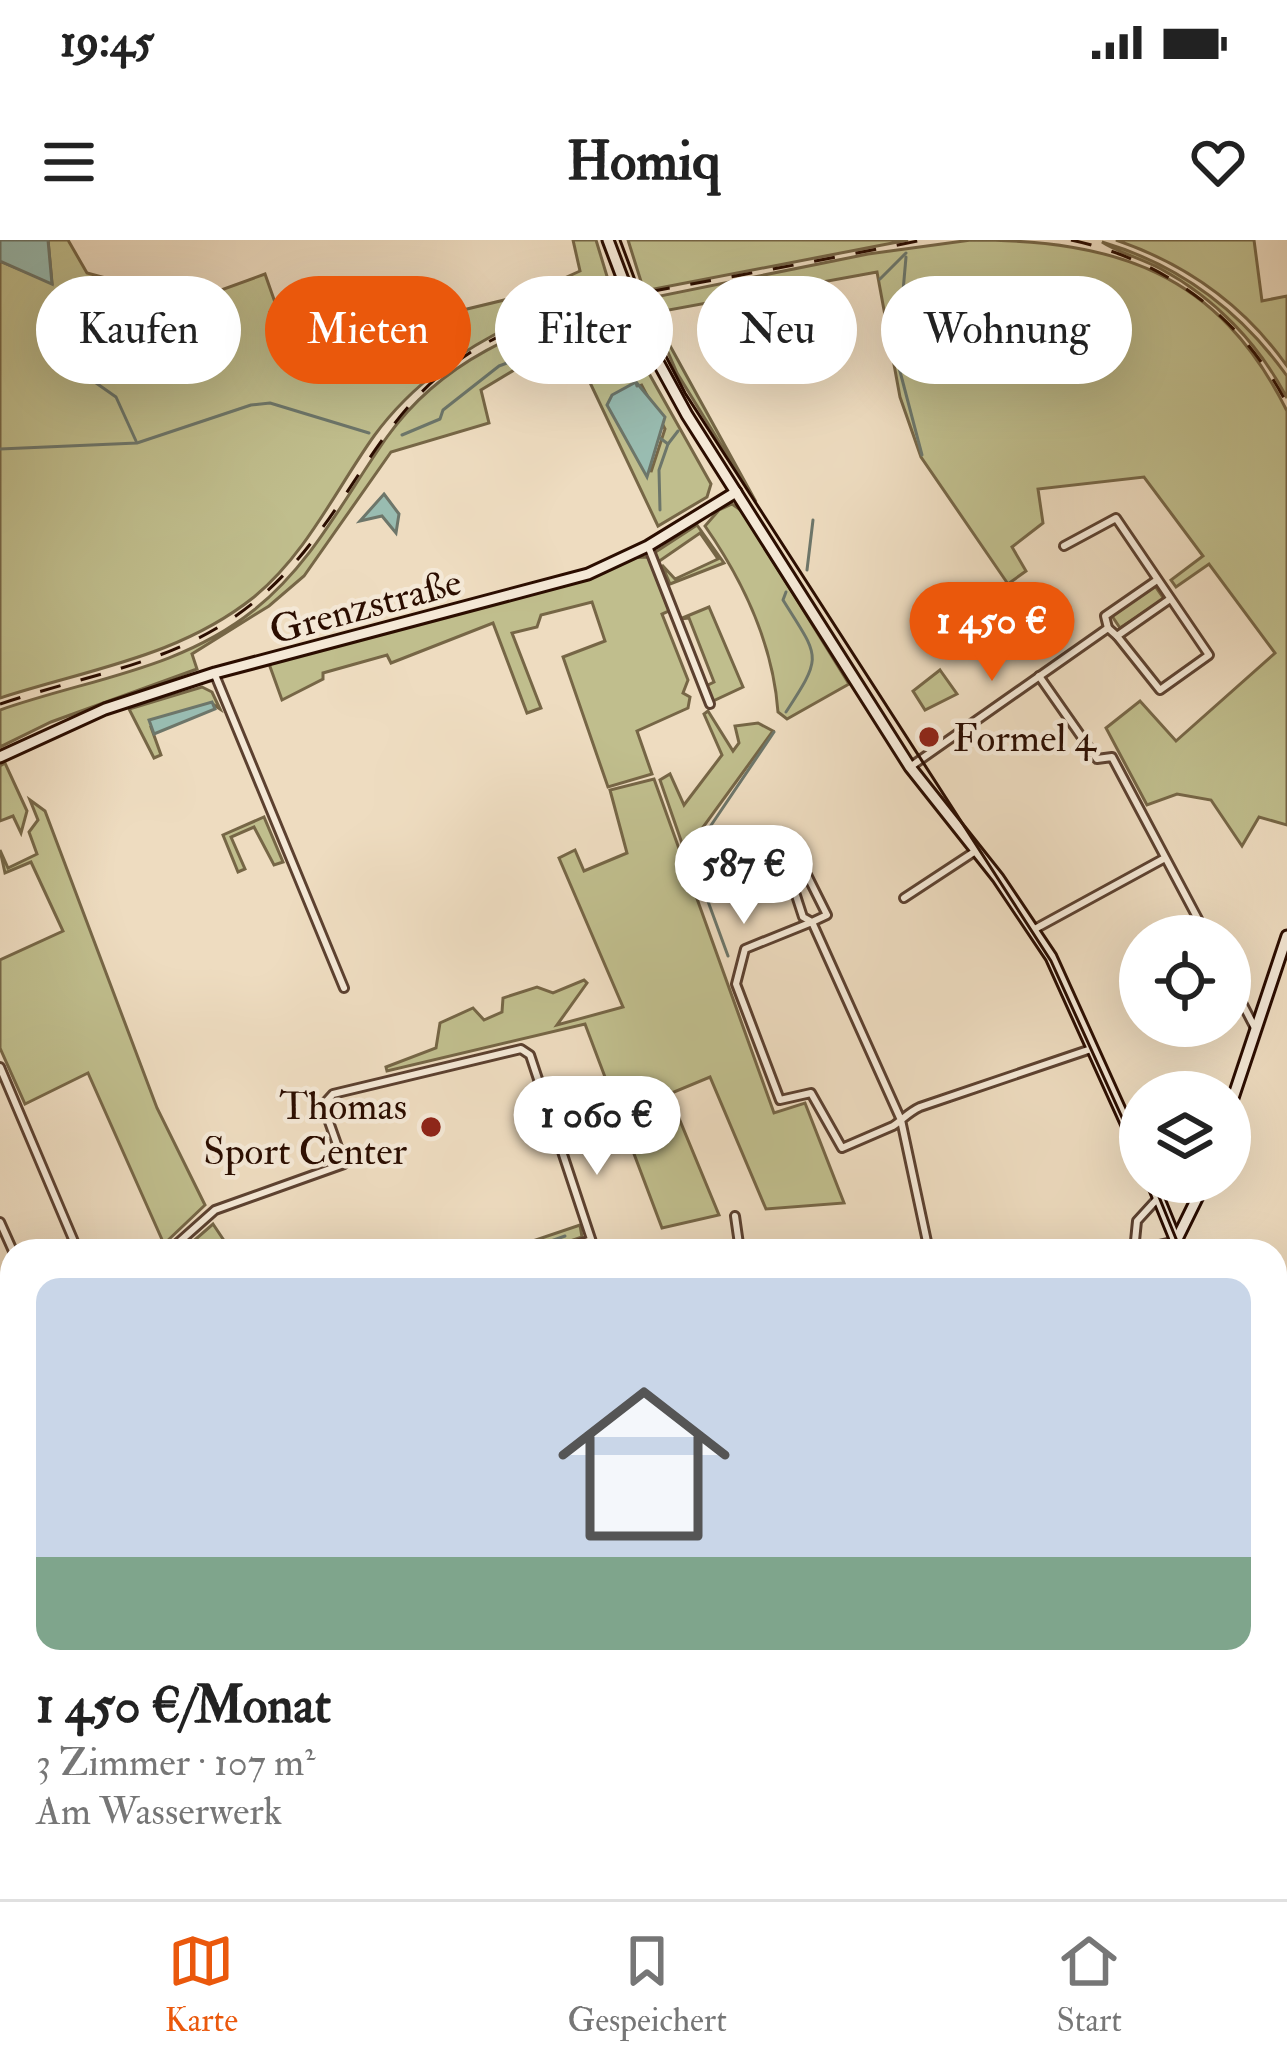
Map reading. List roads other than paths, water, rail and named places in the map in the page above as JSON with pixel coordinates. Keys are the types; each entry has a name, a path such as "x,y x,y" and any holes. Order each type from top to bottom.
{"main road":[{"path":"608,240 645,338 910,767 1033,930 1119,1105"},
{"name":"Grenzstraße","path":"0,757 105,709 215,674 536,591 648,546 736,491"},
{"path":"1242,1071 1287,936"},
{"path":"1160,1203 1175,1239"},
{"path":"1181,1239 1198,1203"},
{"path":"1165,1214 1195,1210"}],"street":[{"path":"1064,546 1116,518 1209,655 1164,689 1148,681 1108,628 1105,616 1157,580"},
{"path":"648,546 710,704"},
{"path":"1117,636 1170,599"},
{"path":"910,767 1108,628"},
{"path":"215,674 344,988"},
{"path":"1040,676 1097,759 1112,757 1196,915"},
{"path":"904,898 974,852"},
{"path":"1033,930 1165,858"},
{"path":"926,1239 901,1120 812,922 803,917 790,884 807,875 827,915 812,922 745,950 736,984 780,1100 811,1093 842,1148 901,1120 958,1092 1095,1048"},
{"path":"1251,1020 1256,1029"},
{"path":"183,1239 215,1210 344,1164 323,1106 333,1094 521,1049 530,1055 591,1239"},
{"path":"0,1066 72,1239"},
{"path":"1135,1239 1137,1221 1153,1203"},
{"path":"735,1216 738,1239"}],"water":[{"path":"0,240 48,240 51,276 36,277 0,261"},
{"path":"638,384 665,417 647,477 607,405 612,395"},
{"path":"384,494 399,514 396,533 382,516 360,521"},
{"path":"212,702 215,709 154,734 149,720"}],"waterway":[{"path":"880,279 906,253"},
{"path":"906,257 897,360 922,455"},
{"path":"402,435 440,419 443,410 499,366 579,336 619,335 637,386"},
{"path":"98,384 116,397 136,441"},
{"path":"0,449 137,443 270,403 369,433"},
{"path":"660,438 668,444 678,431"},
{"path":"660,510 659,470 668,444"},
{"path":"807,570 813,520"},
{"path":"786,592 783,600 812,656 807,678 786,712"},
{"path":"728,956 691,855 774,732"},
{"path":"557,1239 565,1236"}],"tram line":[{"path":"620,240 657,339 685,393 1051,961 1119,1111"},
{"path":"1162,1203 1176,1239"}],"railway":[{"path":"0,704 161,655 232,619 298,559 414,400 465,356 493,340 551,315 613,299 923,240"},
{"path":"1071,240 1138,262 1198,297 1248,345 1287,404"}],"place":[{"name":"Formel 4","path":"929,737"},
{"name":"Thomas Sport Center","path":"431,1127"}]}
